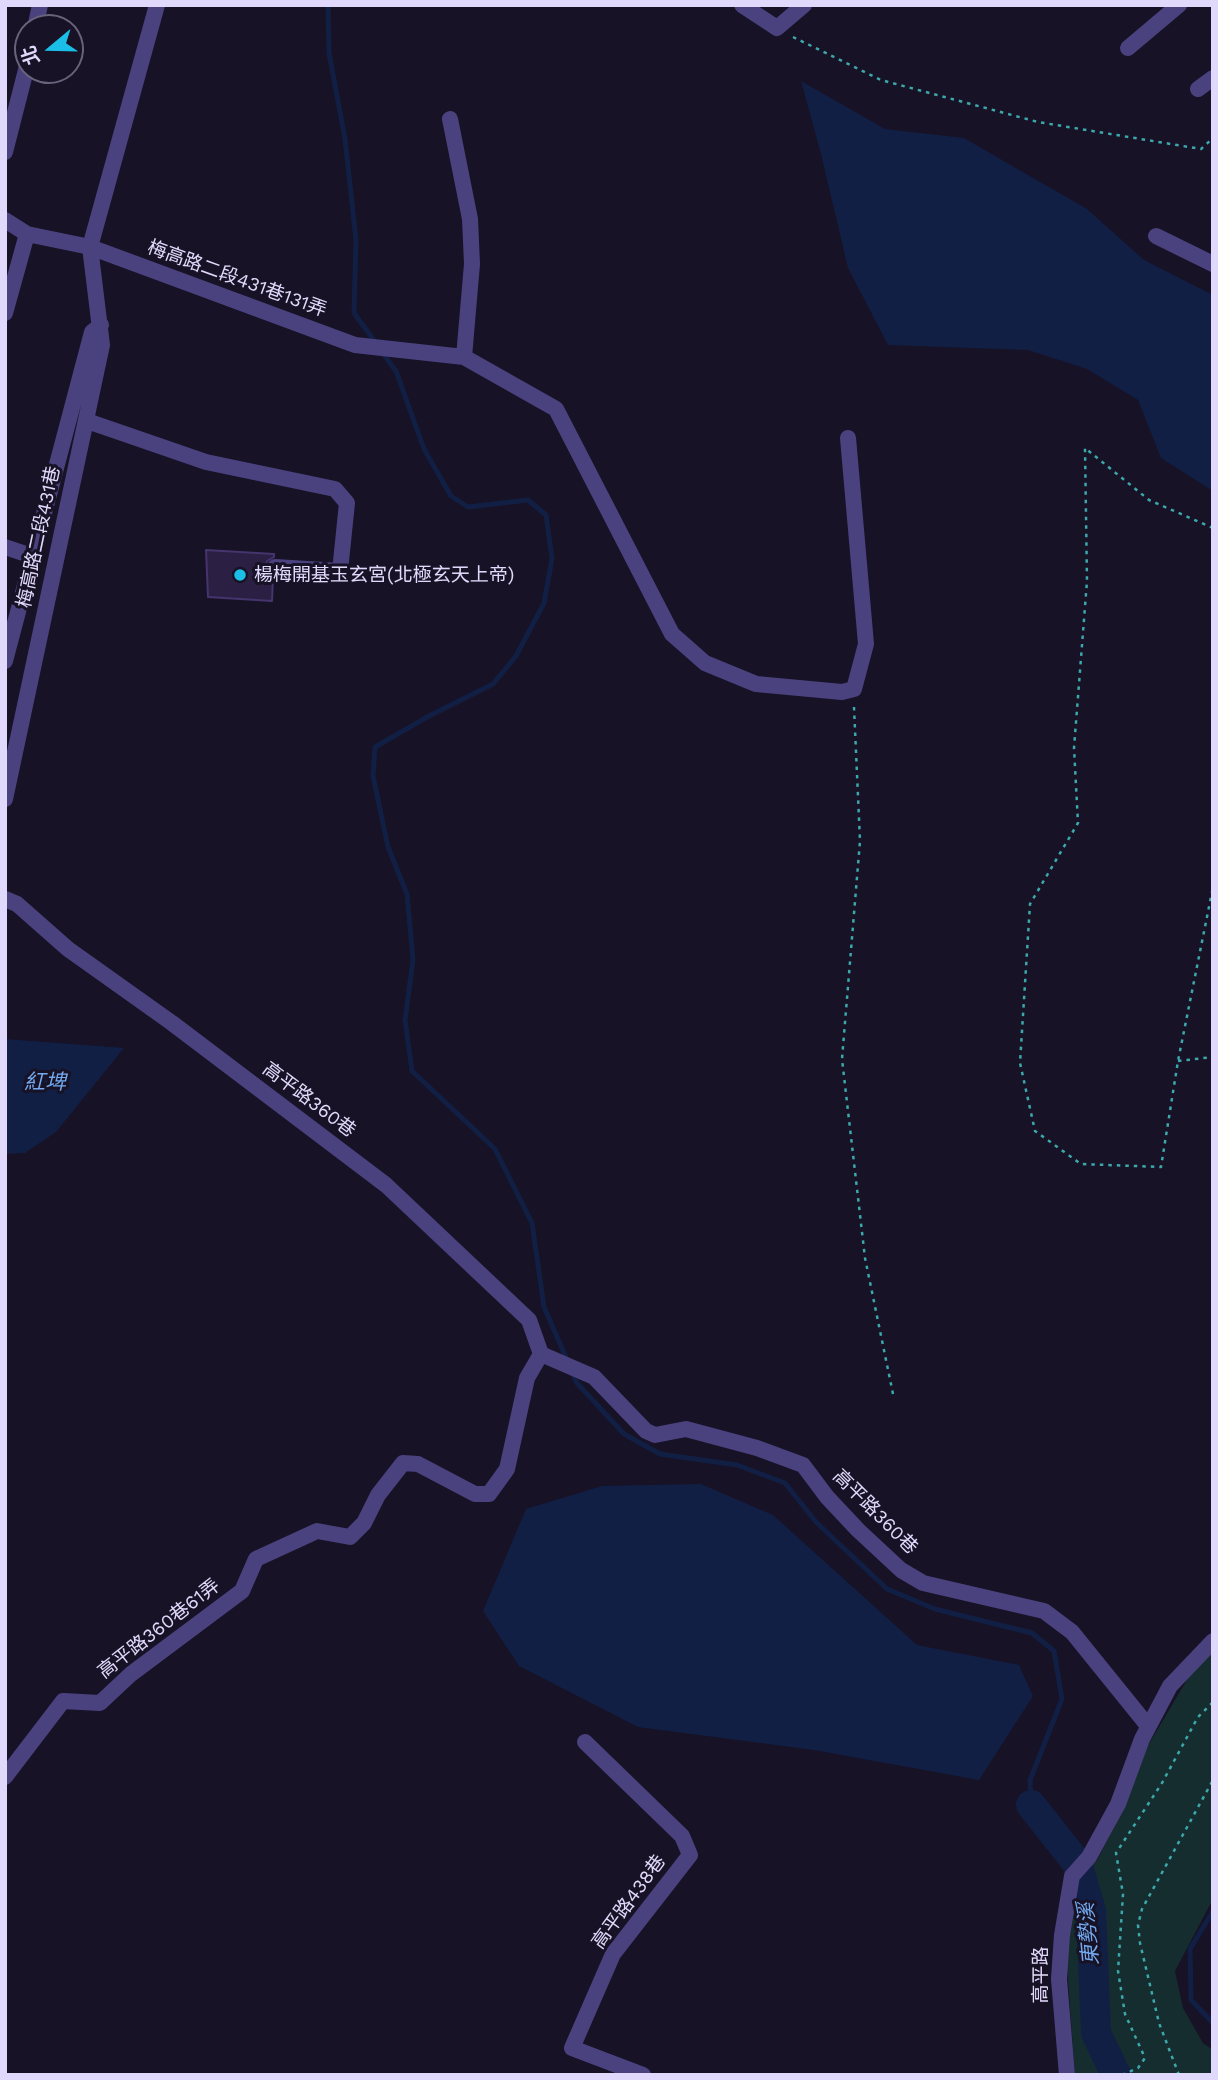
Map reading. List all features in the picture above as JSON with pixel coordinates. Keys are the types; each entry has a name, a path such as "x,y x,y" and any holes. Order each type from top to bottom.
{"street":[{"name":"梅高路二段431巷","path":"5,799 102,345 90,247 157,5"},
{"path":"742,5 776,28 804,5"},
{"path":"1128,48 1179,5"},
{"path":"1198,89 1213,78"},
{"path":"5,152 22,84"},
{"path":"450,119 470,219 472,264 464,357 556,408 672,634 705,663 756,684 842,692 854,690 866,644 848,438"},
{"path":"5,220 27,234 5,313"},
{"name":"梅高路二段431巷131弄","path":"27,234 90,247 355,345 464,357"},
{"path":"1156,236 1213,264"},
{"name":"梅高路二段431巷","path":"5,661 92,332 101,325"},
{"path":"87,421 206,462 335,489 347,503 340,571 275,567"},
{"path":"5,547 32,556"},
{"name":"高平路360巷","path":"5,899 17,904 68,949 172,1023 386,1185 529,1320 541,1354 594,1377 646,1432 655,1435 686,1429 757,1448 803,1465 827,1497 901,1570 923,1583 1044,1611 1072,1632 1148,1726"},
{"name":"高平路360巷61弄","path":"5,1777 63,1701 100,1703 131,1674 242,1591 256,1559 317,1531 350,1537 364,1523 377,1495 403,1463 418,1464 475,1494 489,1494 506,1469 527,1378 541,1354"},
{"path":"1148,1726 1170,1686 1213,1642"},
{"name":"高平路","path":"1067,2075 1059,1979 1062,1935 1072,1876 1089,1857 1118,1804 1148,1726"},
{"name":"高平路438巷","path":"585,1742 682,1836 690,1855 613,1954 572,2048 643,2075"}],"path":[{"path":"776,28 881,80 1038,122 1200,149 1213,138"},
{"path":"1213,528 1149,500 1085,448 1087,581 1074,748 1078,823 1030,904 1020,1063 1035,1131 1081,1164 1161,1167 1178,1061 1213,887"},
{"path":"854,690 860,841 842,1059 865,1258 893,1394"},
{"path":"1178,1061 1213,1057"},
{"path":"1122,2075 1138,2068 1145,2058 1125,2014 1118,1972 1123,1894 1116,1853 1162,1783 1198,1717 1213,1702"},
{"path":"1179,2075 1159,2024 1138,1926 1142,1909 1213,1780"}],"green space":[{"path":"1213,1651 1213,1899 1175,1971 1183,2008 1203,2043 1213,2050 1213,2075 1075,2075 1065,1939 1076,1885 1097,1860 1122,1813 1147,1747 1194,1668"}],"water":[{"path":"801,81 885,129 964,138 1087,209 1144,260 1213,295 1213,491 1161,458 1138,400 1087,369 1028,350 888,345 848,268"},
{"name":"紅埤","path":"5,1039 124,1048 56,1132 25,1153 5,1154"},
{"path":"701,1484 773,1515 917,1645 1019,1665 1033,1696 979,1780 814,1750 638,1727 519,1666 483,1611 526,1509 602,1486"}],"building":[{"name":"楊梅開基玉玄宮(北極玄天上帝)","path":"206,550 274,554 265,567 266,572 273,577 272,601 208,597"}],"waterway":[{"path":"328,5 329,53 345,139 356,240 354,313 376,343"},
{"path":"381,351 396,371 424,449 451,496 468,507 528,500 546,515 552,559 544,603 516,656 493,684 375,747 373,776 388,847 407,894 413,960 405,1020 412,1071 495,1149 532,1223 544,1307 568,1362"},
{"path":"572,1371 576,1382 624,1434 660,1454 737,1465 785,1483 816,1522 887,1589 935,1609 1032,1633 1054,1651 1062,1699 1030,1780 1031,1805"},
{"name":"東勢溪","path":"1031,1805 1077,1863 1091,1911 1096,2033 1116,2075"},
{"name":"東勢溪","path":"1213,1911 1190,1949 1191,2000 1213,2023"}],"place":[{"name":"楊梅開基玉玄宮(北極玄天上帝)","path":"240,575"}]}
